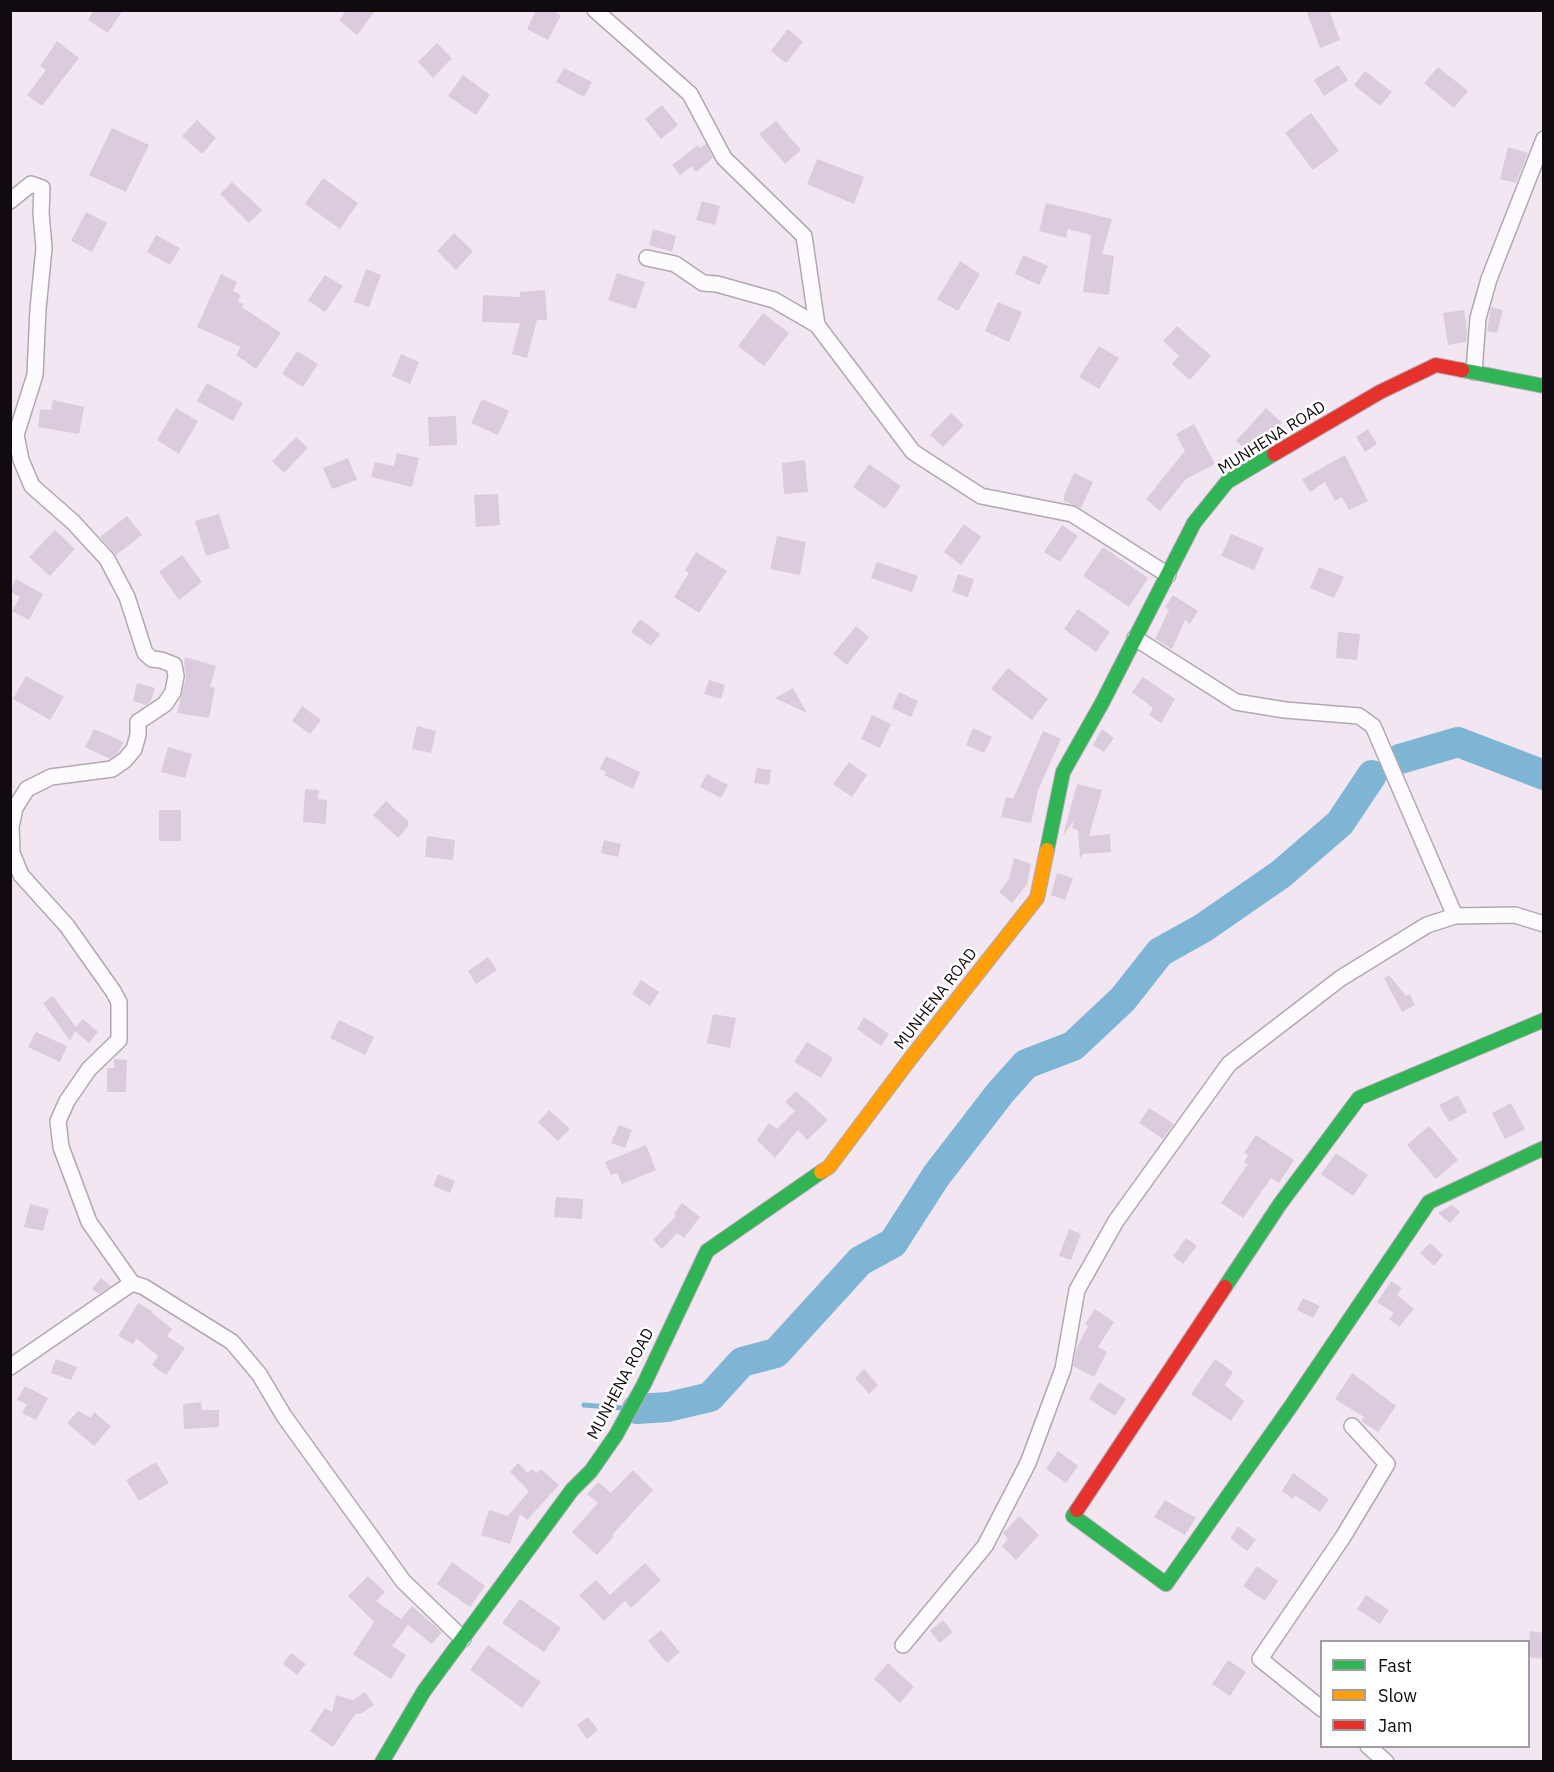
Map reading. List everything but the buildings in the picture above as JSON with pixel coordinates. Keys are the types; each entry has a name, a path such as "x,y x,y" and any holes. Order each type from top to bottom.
{"street":[{"path":"595,10 690,94 724,158 804,236 817,325"},
{"path":"1474,372 1478,318 1489,279 1544,140"},
{"path":"10,201 31,184 42,188 41,213 44,248 38,309 36,375 16,435 21,460 32,486 73,522 106,559 127,597 145,653 152,660 161,660 174,665 176,676 173,692 165,704 138,722 138,735 134,749 125,760 112,769 51,777 27,789 15,808 11,827 12,853 21,875 67,926 113,991 118,1002 119,1040 89,1069 67,1101 58,1121 61,1147 88,1222 132,1284 144,1287 231,1342 259,1374 284,1416 403,1581 464,1639"},
{"path":"647,258 675,264 704,283 717,284 774,300 817,325 913,452 981,496 1072,514 1167,575"},
{"name":"MUNHENA ROAD","path":"382,1761 424,1691 572,1490 591,1471 616,1435 644,1384 707,1251 829,1167 909,1059 1037,898 1063,772 1194,523 1227,482 1380,392 1436,365 1544,386"},
{"path":"1135,638 1236,702 1285,710 1359,716 1373,726 1455,916"},
{"path":"903,1645 986,1546 1028,1463 1063,1369 1077,1290 1116,1221 1229,1064 1341,978 1427,925 1455,916 1515,915 1544,924"},
{"path":"1544,1020 1359,1098 1280,1204 1073,1516 1166,1584 1291,1406 1429,1202 1544,1148"},
{"path":"10,1367 132,1284"},
{"path":"1320,1707 1260,1659 1343,1537 1387,1464 1352,1426"},
{"path":"1370,1748 1386,1761"}],"waterway":[{"path":"1400,759 1458,742 1544,775"},
{"path":"637,1409 668,1407 710,1397 742,1362 776,1353 860,1261 893,1243 936,1176 1000,1093 1026,1064 1073,1046 1123,999 1160,952 1203,928 1281,874 1340,823 1372,775"},
{"path":"584,1405 622,1408"}],"traffic: fast":[{"path":"1462,370 1544,386"},
{"path":"1047,850 1063,772 1102,703 1194,523 1227,482 1274,454"},
{"path":"1225,1287 1280,1204 1359,1098 1544,1020"},
{"path":"1077,1510 1073,1516 1166,1584 1291,1406 1429,1202 1544,1148"},
{"path":"382,1762 424,1691 572,1490 591,1471 616,1435 644,1384 707,1251 821,1172"}],"traffic: slow":[{"path":"821,1172 829,1167 910,1059 1037,898 1047,850"}],"traffic: jam":[{"path":"1274,454 1380,392 1436,365 1462,370"},
{"path":"1077,1510 1225,1287"}]}
